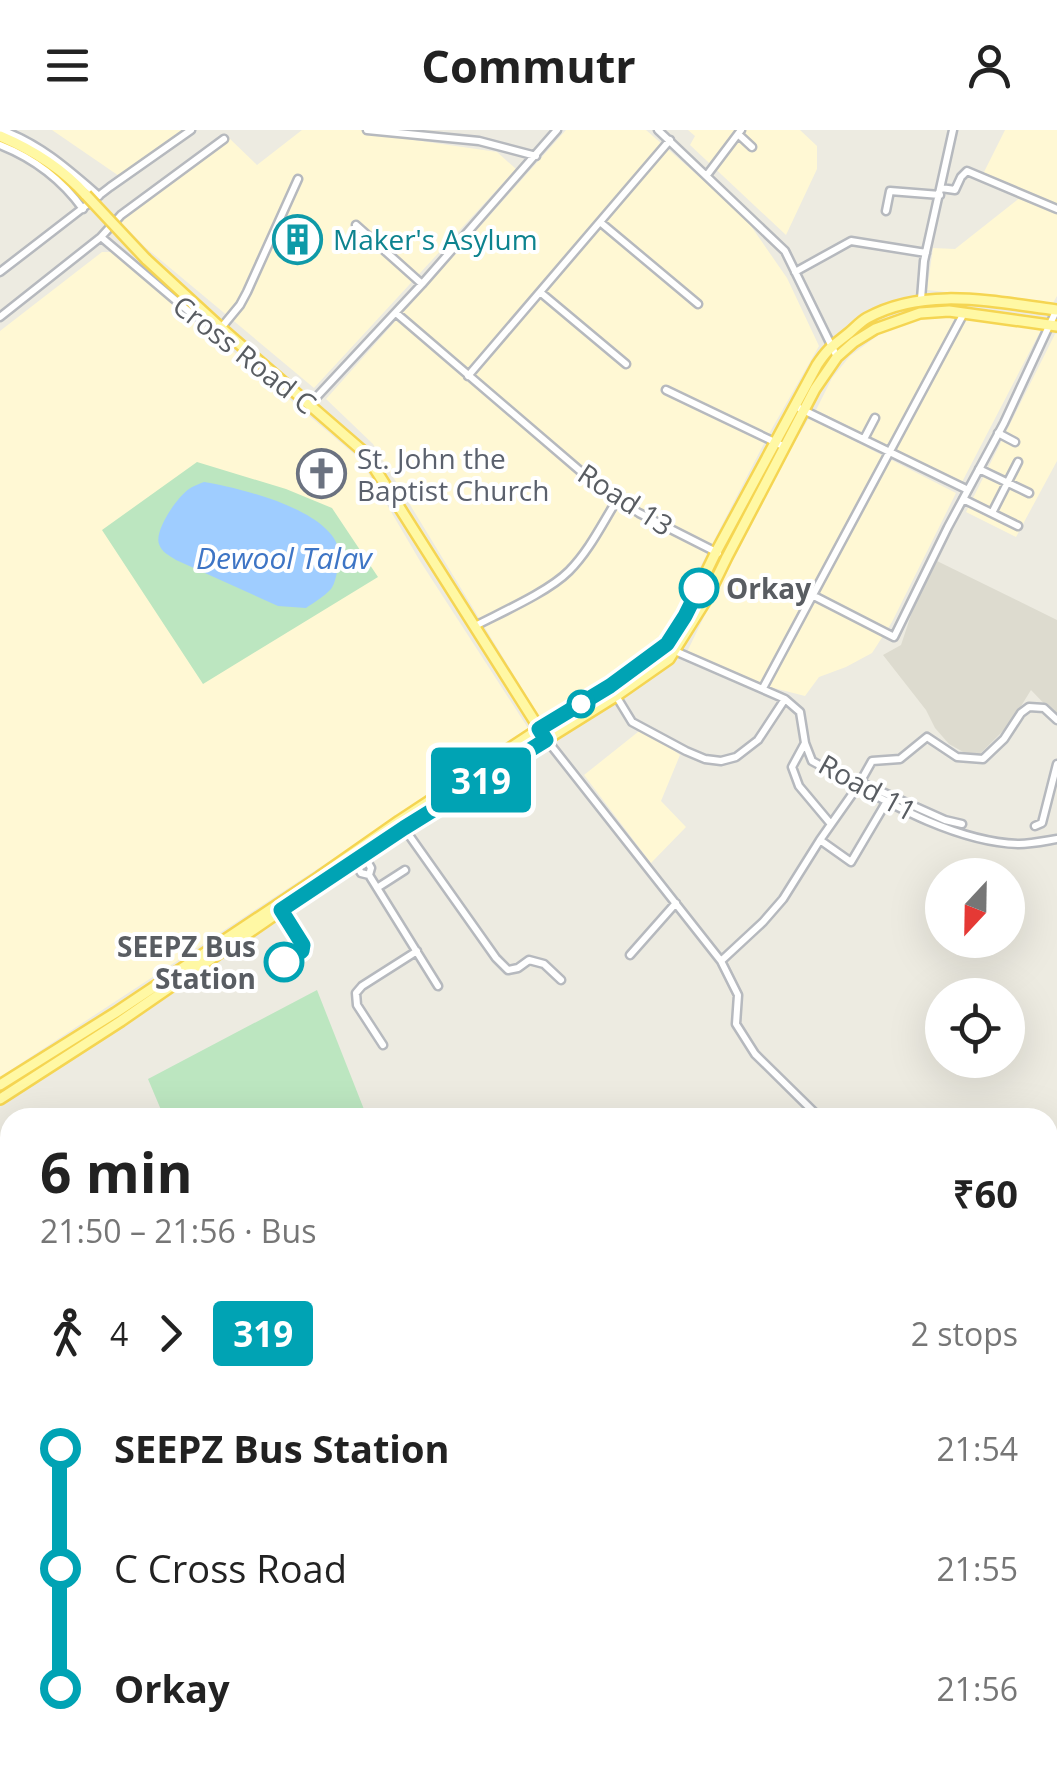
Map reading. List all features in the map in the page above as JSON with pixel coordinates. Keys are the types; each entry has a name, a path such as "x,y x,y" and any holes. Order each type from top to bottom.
{"main road":[{"path":"0,133 70,177 163,276 209,318"},
{"path":"0,1085 118,1017 404,828 546,740 671,648 706,600 817,365 830,346 864,319 921,299 952,298 1057,310"},
{"path":"799,408 837,357 854,342 876,329 920,313 949,311 1054,324"},
{"name":"Cross Road C","path":"209,318 366,453 546,740"},
{"path":"671,648 716,552 780,446"},
{"path":"0,1099 399,820 539,729 612,691"}],"street":[{"path":"0,272 191,130"},
{"path":"366,130 462,134 536,156"},
{"path":"310,404 557,130"},
{"path":"658,130 784,251 837,357"},
{"path":"921,299 926,253 953,130"},
{"path":"707,175 740,132 752,147"},
{"path":"0,133 26,140 61,163 99,196"},
{"path":"0,317 101,237 121,216 224,139"},
{"path":"468,376 670,140"},
{"path":"0,144 37,164 83,208"},
{"path":"886,211 890,191 956,190 967,172 1057,208"},
{"path":"221,328 247,292 298,179"},
{"path":"600,222 698,304"},
{"path":"356,225 422,284"},
{"name":"Cross Road C","path":"101,237 193,315 202,320 209,318"},
{"path":"794,272 851,241 926,253"},
{"path":"540,292 626,364"},
{"path":"812,595 894,637 1054,324 1057,310"},
{"name":"Road 13","path":"396,313 617,500 726,557"},
{"path":"762,688 964,313"},
{"path":"666,390 780,446"},
{"path":"799,408 968,490"},
{"path":"864,440 875,418"},
{"path":"998,433 1015,442"},
{"path":"992,513 1018,462"},
{"path":"979,469 1028,494"},
{"path":"963,499 1018,526"},
{"path":"475,626 567,574 590,546 617,500"},
{"path":"612,691 632,722 686,752 705,759 736,758 758,740 785,699 671,648"},
{"name":"Road 11","path":"785,699 800,712 812,761 887,801 934,823 991,841 1022,844 1057,839"},
{"path":"721,960 783,899 870,762 900,759 926,737 954,756 983,759 1029,707 1044,708 1057,720"},
{"path":"546,740 721,960 738,994 736,1024 754,1054 810,1108"},
{"path":"805,743 792,767 799,786 830,823"},
{"path":"1034,826 1041,825 1057,764"},
{"path":"1043,841 1057,772"},
{"path":"859,784 962,824"},
{"path":"820,840 851,862 887,801"},
{"path":"404,828 508,970 529,960 544,964 561,980"},
{"path":"359,858 371,868 369,875 438,986"},
{"path":"377,888 404,870"},
{"path":"630,955 676,904"},
{"path":"383,1045 357,1005 356,993 418,951"}],"shaded area":[{"path":"52,130 183,130 122,178"},
{"path":"302,130 366,130 497,152 516,169 314,388 145,247 120,221 229,138 257,165"},
{"path":"566,130 646,130 744,216 787,278 819,346 668,629 648,649 540,718 373,444 326,399"},
{"path":"688,130 800,130 817,146 817,169 786,235 690,145 695,136"},
{"path":"1005,130 1057,130 1057,296 1053,303 927,290 933,248 955,249 1027,192 982,176"},
{"path":"102,252 116,252 360,459 420,561 528,728 0,1077 0,331"},
{"path":"958,316 1042,328 962,482 816,410 832,378 850,356 881,333 921,317"},
{"path":"1055,334 1057,461 1016,537 966,512"},
{"path":"809,418 956,493 892,622 872,653 819,677 805,696 762,685 687,652 762,497"},
{"path":"937,561 1057,620 1057,717 1031,690 1010,724 979,755 949,744 883,655 901,645 913,609"},
{"path":"643,728 680,755 661,801 686,827 651,863 584,775"}],"green space":[{"path":"197,462 286,489 332,508 378,577 203,684 102,530"},
{"path":"317,990 363,1108 160,1108 148,1079"}],"water":[{"name":"Dewool Talav","path":"204,482 290,507 329,532 338,548 337,572 331,589 306,608 278,606 164,552 158,538 168,515 184,493"}],"bus line":[{"name":"319","path":"284,962 302,951 303,945 281,910 546,740 539,729 610,686 667,644 699,588"}],"place":[{"name":"Maker's Asylum","path":"298,239"},
{"name":"St. John the Baptist Church","path":"322,474"},
{"name":"Orkay","path":"699,588"},
{"name":"SEEPZ Bus Station","path":"284,962"}]}
